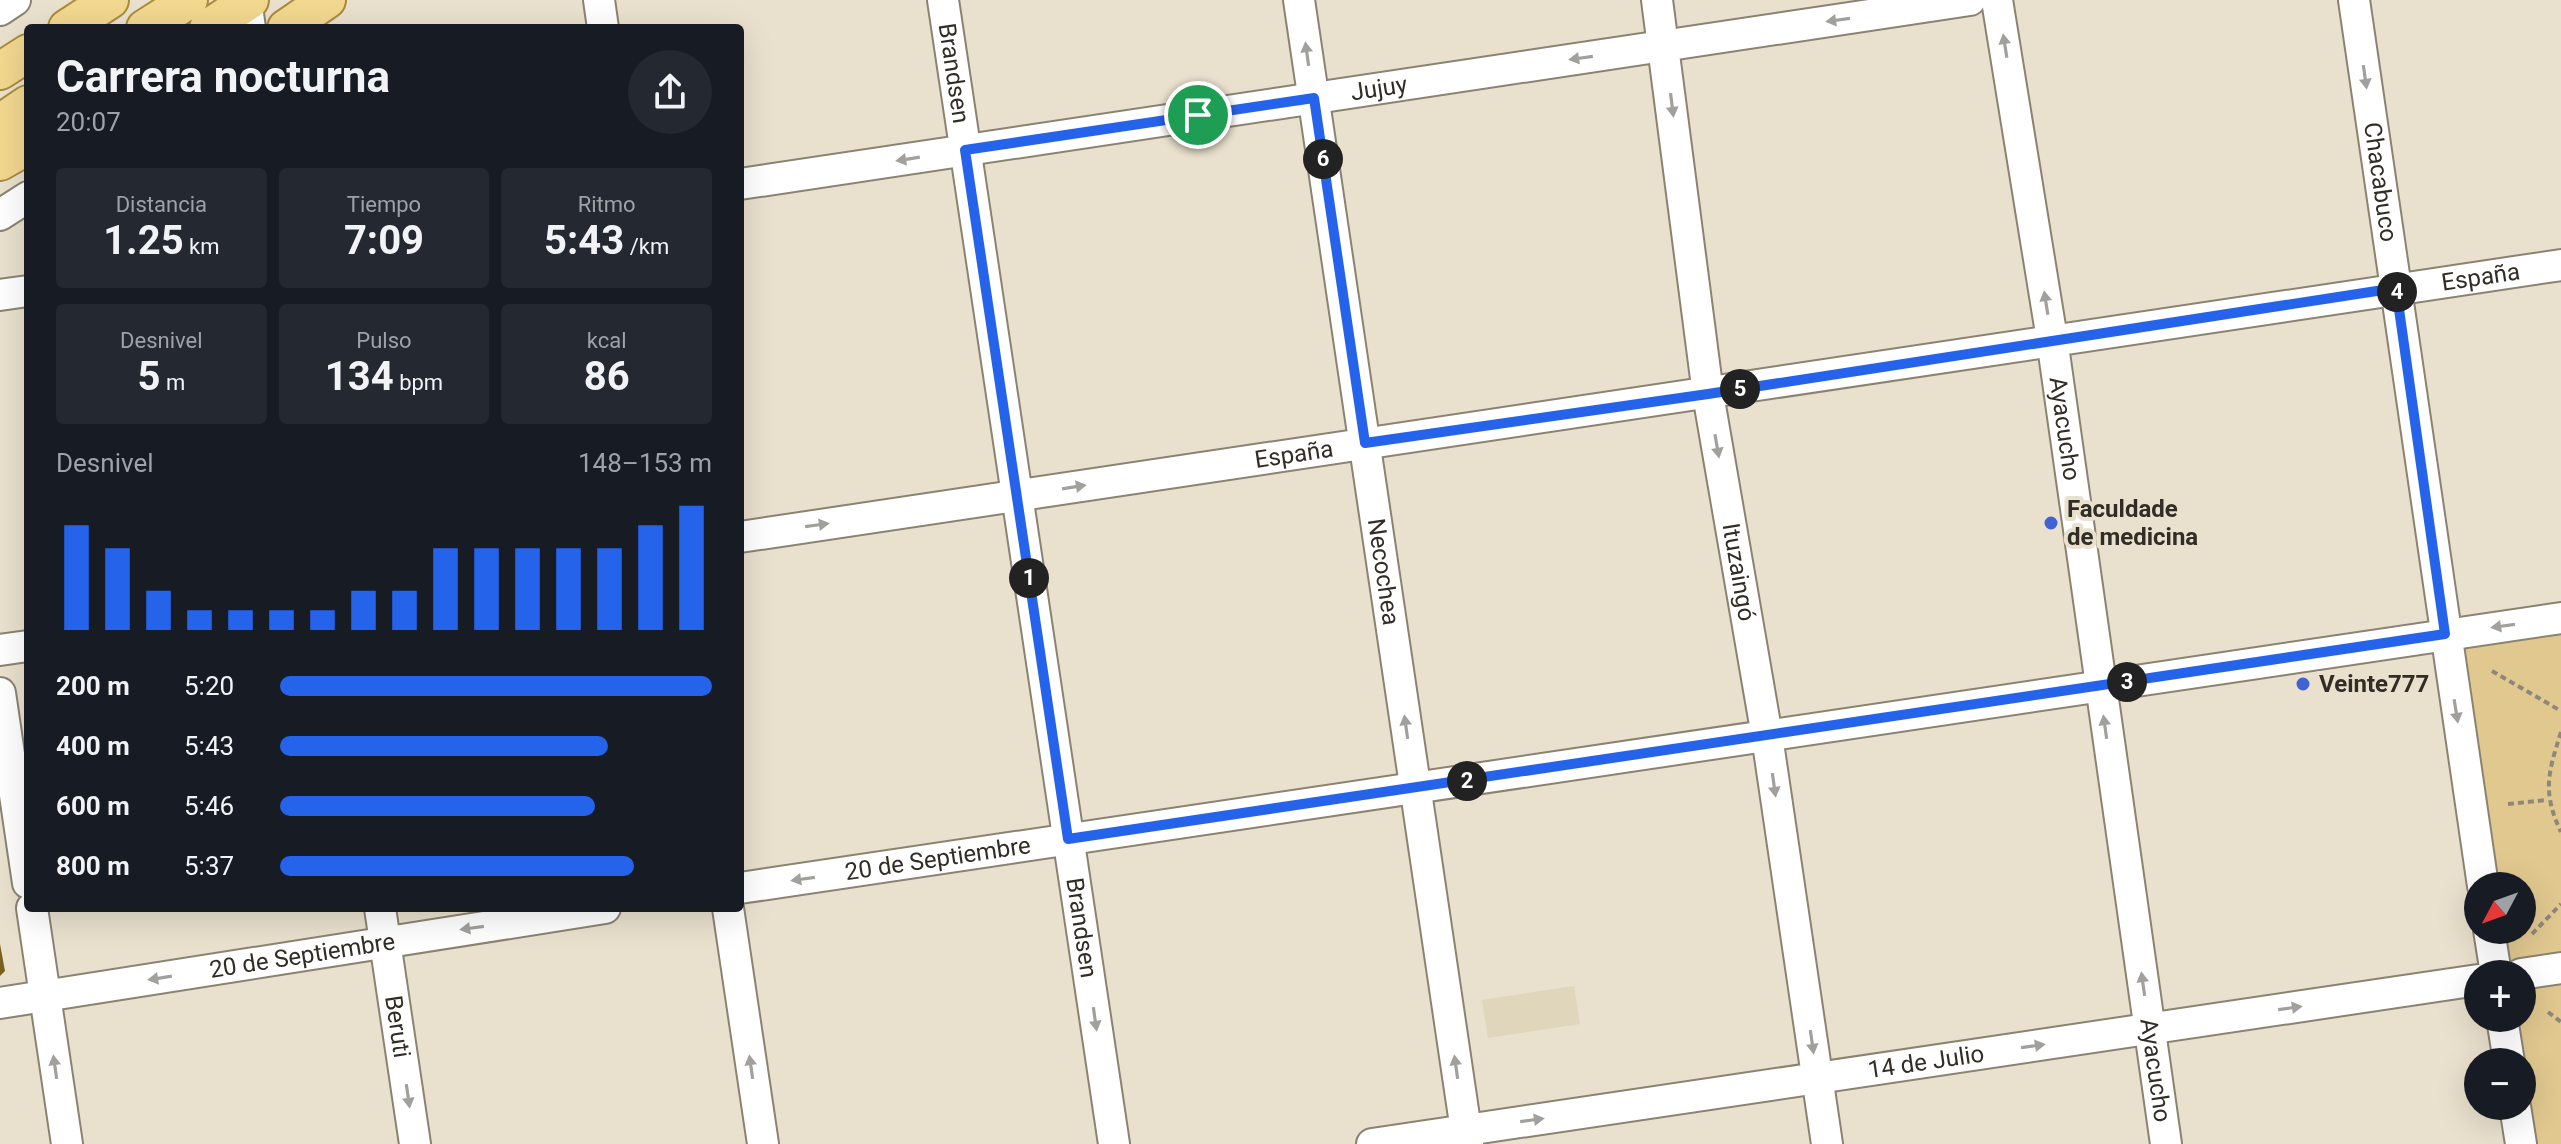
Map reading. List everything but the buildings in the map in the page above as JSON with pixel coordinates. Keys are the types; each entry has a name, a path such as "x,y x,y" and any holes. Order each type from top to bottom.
{"main road":[{"path":"73,24 110,0"},
{"path":"112,24 125,0"},
{"path":"151,24 189,0"},
{"path":"292,24 327,0"},
{"path":"216,24 248,8"},
{"path":"0,71 24,56"},
{"path":"0,123 24,107"},
{"path":"0,162 24,148"}],"street":[{"path":"0,10 15,0"},
{"path":"599,0 602,24"},
{"name":"Brandsen","path":"943,0 1114,1144"},
{"name":"Necochea","path":"1299,0 1467,1137"},
{"name":"Ituzaingó","path":"1657,0 1708,394 1767,736 1827,1144"},
{"name":"Jujuy","path":"744,183 1970,0"},
{"name":"Ayacucho","path":"1997,0 2052,339 2166,1144"},
{"name":"Chacabuco","path":"2354,0 2481,872"},
{"path":"0,215 24,200"},
{"name":"España","path":"744,536 2561,265"},
{"path":"0,295 24,292"},
{"name":"20 de Septiembre","path":"744,887 2561,618"},
{"path":"0,650 24,647"},
{"path":"0,693 24,856"},
{"path":"33,912 67,1144"},
{"name":"Beruti","path":"381,912 415,1144"},
{"name":"20 de Septiembre","path":"0,1003 578,912"},
{"path":"729,912 763,1144"},
{"path":"2536,972 2561,968"},
{"name":"14 de Julio","path":"1372,1144 1467,1137 1817,1078 2464,982"},
{"path":"2517,1120 2521,1144"}],"path":[{"path":"2492,671 2561,711"},
{"path":"2561,732 2550,766 2547,800 2561,832"},
{"path":"2508,804 2547,800"},
{"path":"2536,930 2561,904"},
{"path":"2548,1012 2561,1022"}],"shaded area":[{"path":"2561,618 2561,1144 2520,1144 2521,1120 2536,1120 2536,1048 2516,1048 2508,1032 2536,1032 2536,960 2493,960 2490,944 2536,944 2536,872 2480,872 2445,634"},
{"path":"1574,986 1580,1024 1488,1038 1482,1000"}],"place":[{"name":"Faculdade de medicina","path":"2051,523"},
{"name":"Veinte777","path":"2303,684"}],"route":[{"path":"1314,98 1365,443 1708,394 2396,288 2445,634 1068,839 965,150 1198,115 1314,98"}]}
